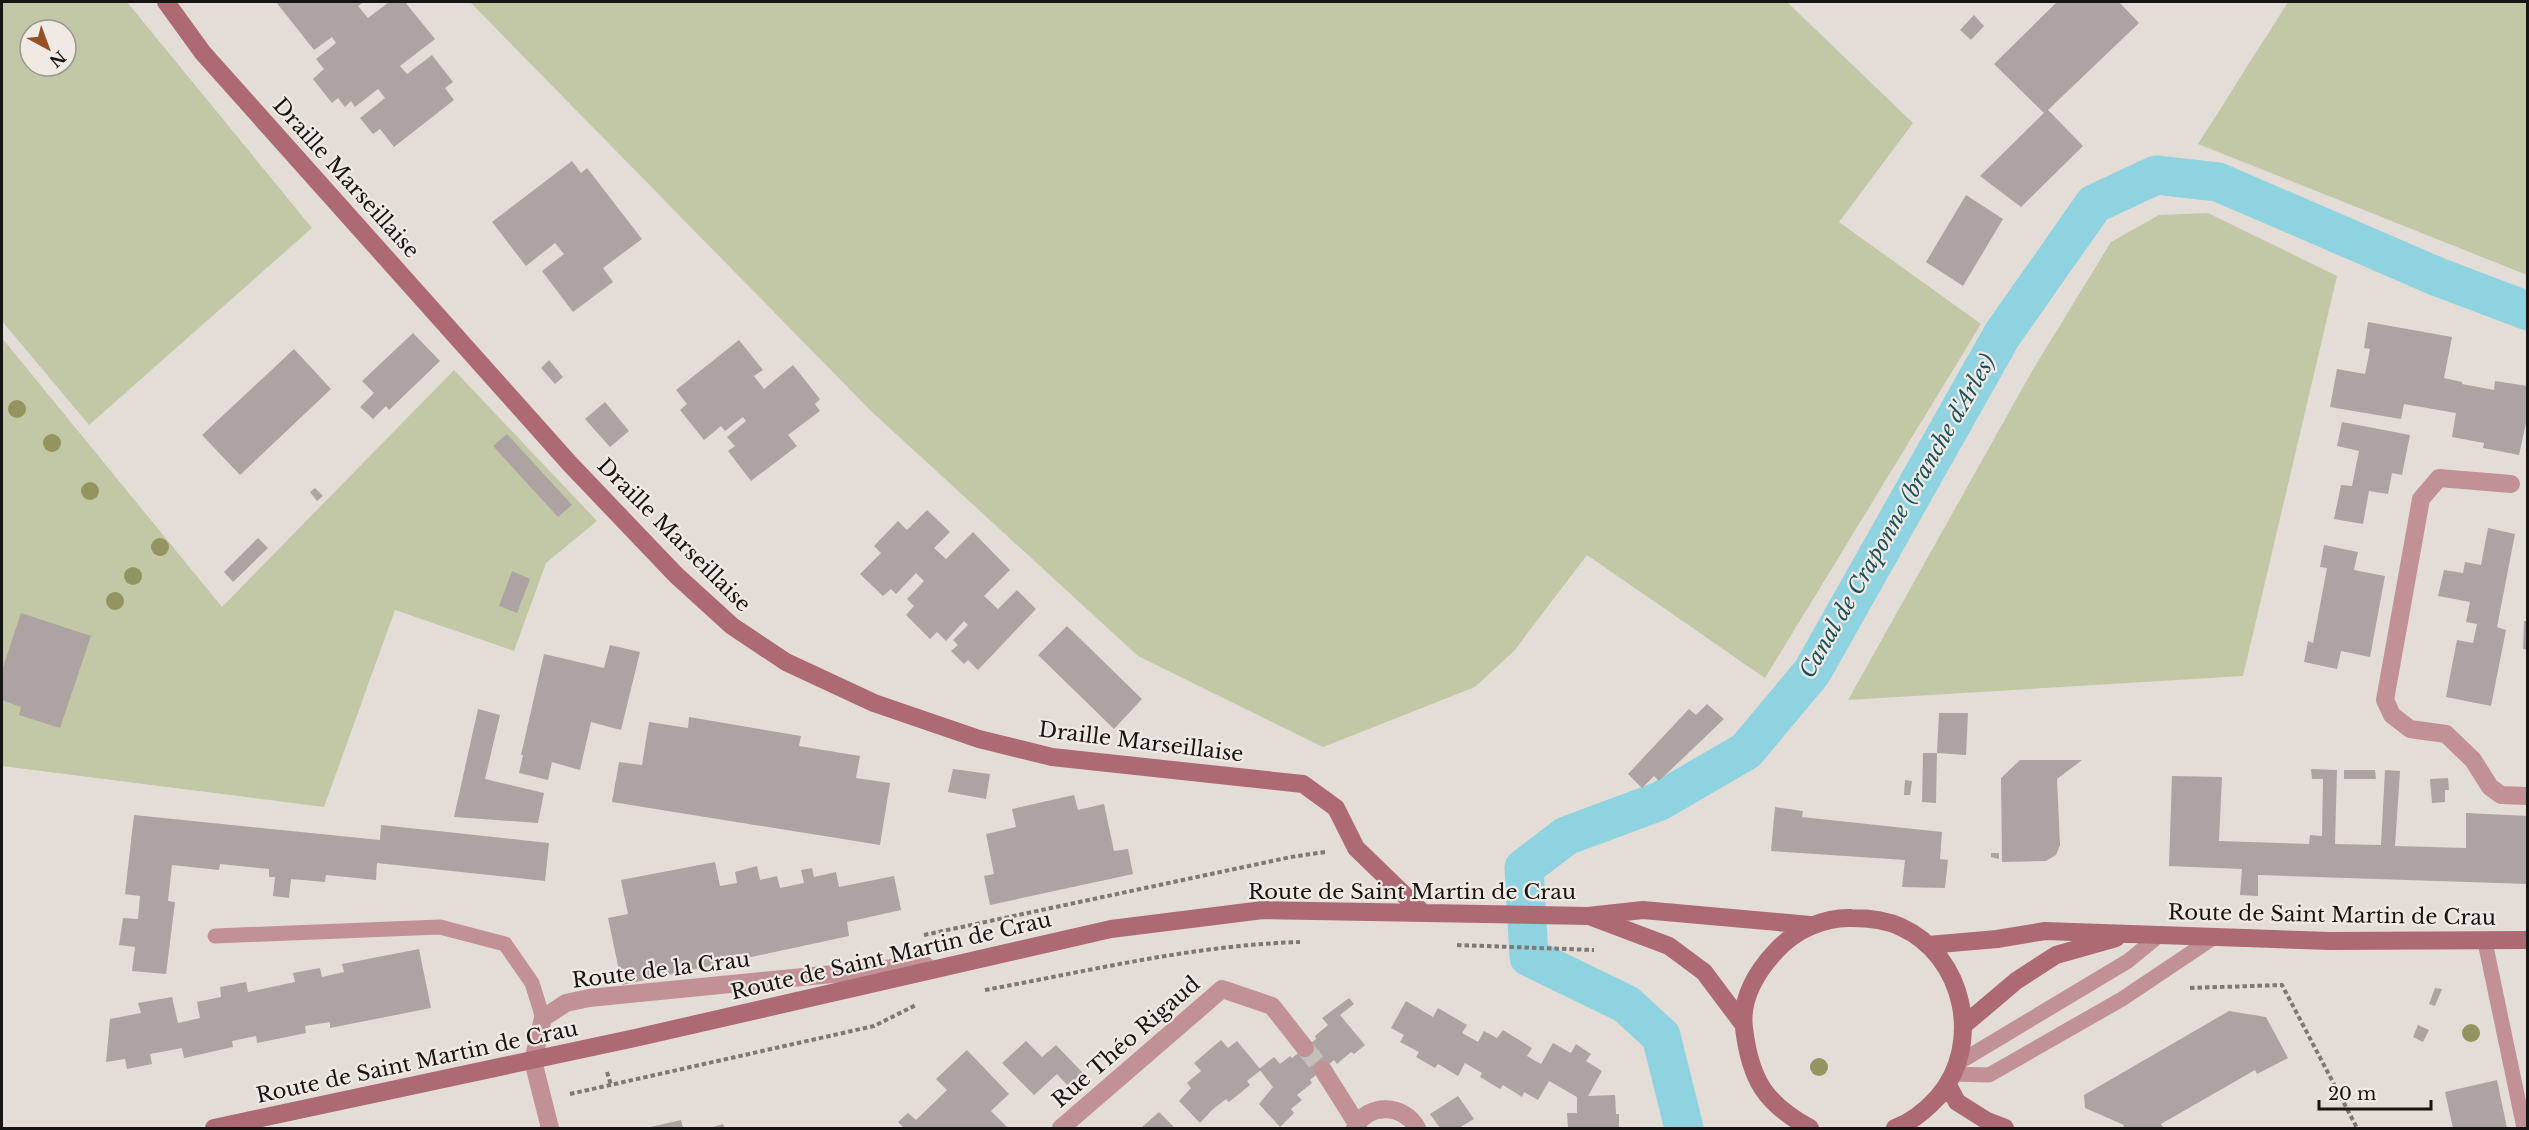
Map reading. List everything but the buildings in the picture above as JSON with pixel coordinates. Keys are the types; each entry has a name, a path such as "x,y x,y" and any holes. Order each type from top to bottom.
{"main road":[{"name":"Draille Marseillaise","path":"166,2 203,53 570,464 676,575 732,626 786,662 874,703 979,739 1052,757 1303,784 1336,807 1356,848 1421,911"},
{"name":"Route de Saint Martin de Crau","path":"214,1128 533,1061 1111,929 1263,910 1580,915 1643,909 1810,925"},
{"name":"Route de Saint Martin de Crau","path":"1580,915 1669,946 1704,972 1743,1024"},
{"path":"1810,1128 1788,1122 1763,1091 1747,1058 1743,1024 1748,993 1763,965 1784,942 1810,925 1840,917 1872,918 1902,927 1928,945 1947,968 1960,995 1964,1026 1953,1074 1957,1102 1987,1121 2005,1128"},
{"name":"Route de Saint Martin de Crau","path":"1928,945 1997,939 2045,931 2330,941 2528,940"},
{"name":"Route de Saint Martin de Crau","path":"1964,1026 2016,981 2056,956 2134,933"},
{"path":"1895,1128 1904,1125 1928,1108 1953,1074"}],"street":[{"path":"2511,484 2439,478 2421,499 2385,700 2392,715 2410,729 2446,734 2473,760 2490,787 2501,795 2528,796"},
{"name":"Route de la Crau","path":"543,1018 566,1003 589,998 975,960"},
{"name":"Rue Théo Rigaud","path":"1061,1128 1222,989 1272,1006 1305,1048"},
{"path":"543,1018 533,1061 550,1128"},
{"path":"1323,1070 1356,1126 1376,1110 1387,1109 1399,1111 1408,1117 1417,1128"}],"lane":[{"path":"215,936 440,927 505,944 532,983 543,1018"},
{"path":"1953,1074 2128,962 2161,934"},
{"path":"1953,1074 1989,1075 2122,999 2216,936"},
{"path":"2485,942 2524,1128"}],"path":[{"path":"980,991 1172,956 1254,944 1311,942"},
{"path":"1447,944 1492,948 1605,950"},
{"path":"2228,987 2282,985 2357,1128"},
{"path":"543,1100 874,1026 923,1001"}],"green space":[{"path":"2,2 127,2 312,228 89,425 2,321"},
{"path":"470,2 1787,2 1913,123 1839,222 1981,324 1765,678 1587,555 1514,651 1475,687 1323,747 1138,656 871,411"},
{"path":"2288,2 2527,2 2527,275 2198,144"},
{"path":"2208,213 2337,276 2243,676 1848,700 2032,371 2111,242 2159,215"},
{"path":"2,338 222,607 454,370 597,521 546,563 514,651 395,610 324,807 2,766"}],"waterway":[{"name":"Canal de Craponne (branche d'Arles)","path":"1684,1128 1661,1036 1626,1004 1529,957 1524,868 1566,836 1660,801 1746,751 1812,672 2002,335 2094,204 2156,175 2218,182 2438,277 2528,311"}],"tunnel":[{"path":"1305,1048 1323,1070"}]}
